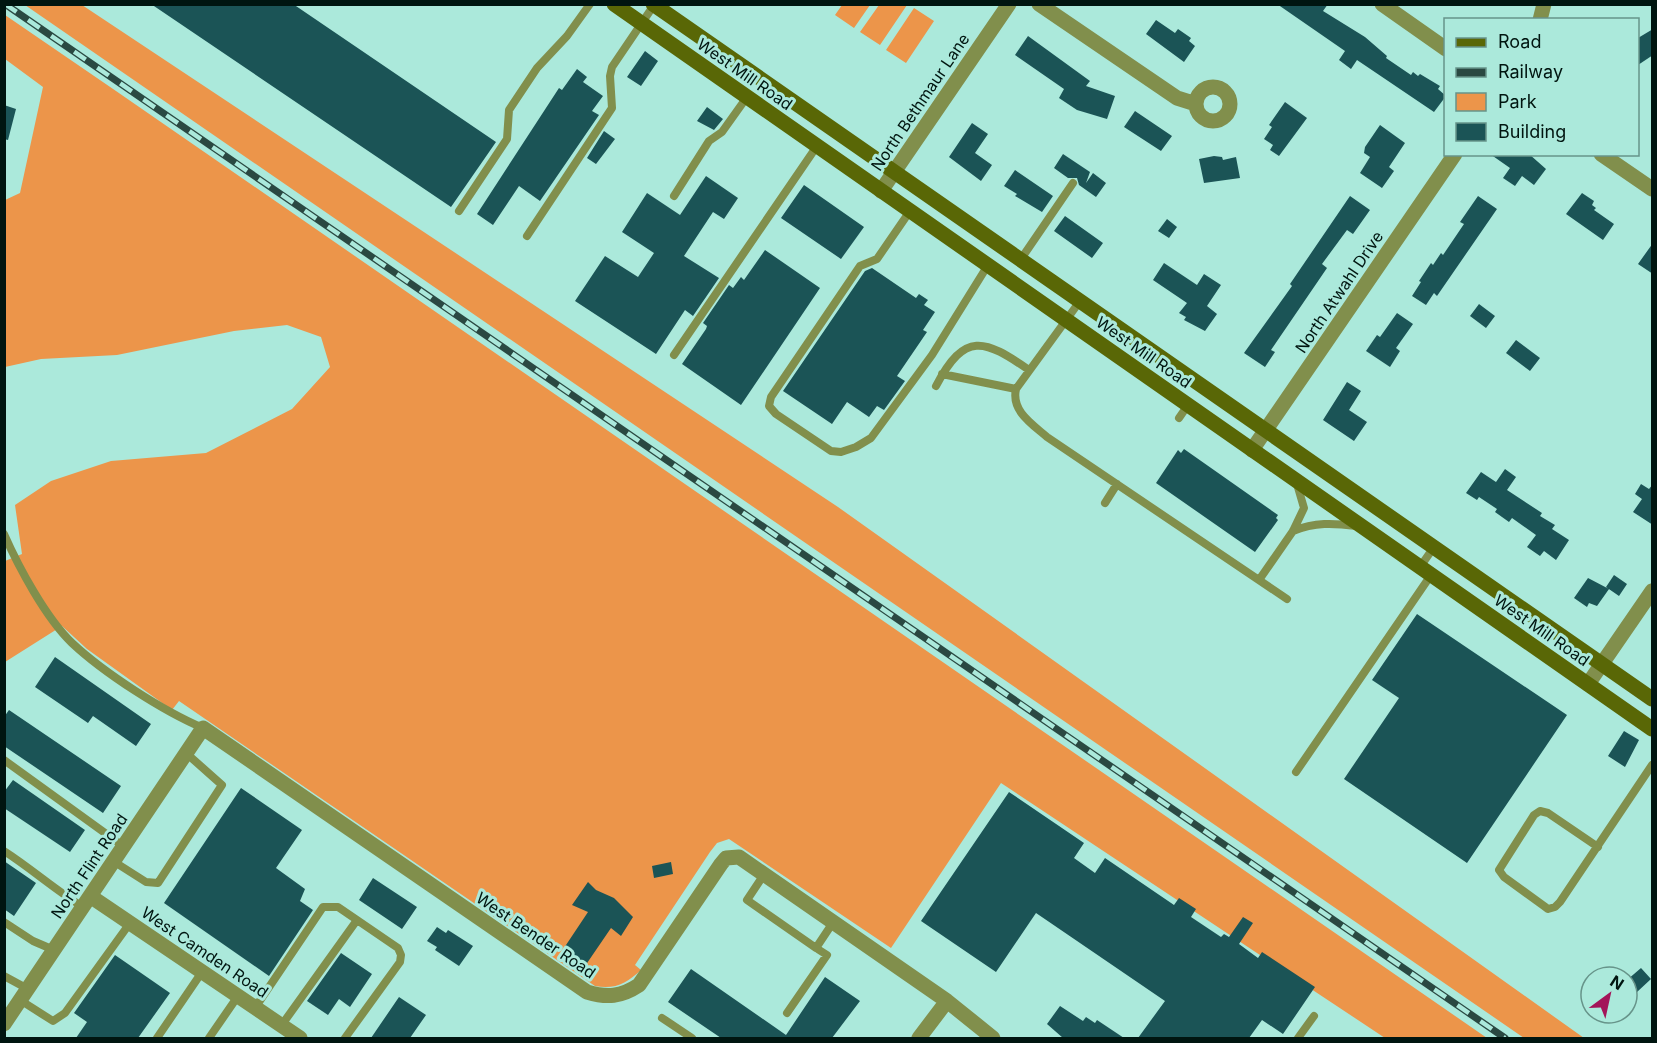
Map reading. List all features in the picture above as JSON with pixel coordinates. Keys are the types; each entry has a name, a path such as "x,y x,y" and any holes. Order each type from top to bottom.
{"main road":[{"name":"West Mill Road","path":"614,4 1653,729"},
{"name":"West Mill Road","path":"653,5 1653,699"}],"street":[{"name":"North Bethmaur Lane","path":"881,191 1010,4"},
{"path":"1039,4 1177,98 1196,104"},
{"path":"1382,4 1444,48"},
{"name":"North Atwahl Drive","path":"1252,450 1454,156"},
{"path":"1604,156 1653,189"},
{"path":"1587,684 1653,591"},
{"name":"North Flint Road","path":"4,1024 203,728"},
{"name":"West Bender Road","path":"203,728 577,987 598,995 620,995 639,985 726,858 739,857 947,1001 993,1038"},
{"name":"West Camden Road","path":"87,901 130,923 300,1038"},
{"path":"919,1038 947,1001"}],"lane":[{"path":"459,211 507,139 509,110 537,68 567,36 590,4"},
{"path":"526,236 612,108 610,76 612,67 653,5"},
{"path":"674,196 709,141 722,132 747,97"},
{"path":"675,355 817,146"},
{"path":"1021,259 1074,183"},
{"path":"910,211 877,259 860,266 771,397 770,406 776,414 831,451 841,452 856,447 871,438 932,355 988,266"},
{"path":"1080,300 1016,389 1014,398 1018,410 1047,437 1287,599"},
{"path":"936,386 957,354 975,345 999,349 1029,370"},
{"path":"942,374 1016,389"},
{"path":"1179,418 1188,405"},
{"path":"1259,580 1293,531 1304,508 1296,481"},
{"path":"1105,503 1117,484"},
{"path":"1293,531 1307,525 1328,522 1361,526"},
{"path":"4,534 42,602 72,643 172,715 203,728"},
{"path":"1296,772 1426,571 1434,547"},
{"path":"113,861 146,882 158,883 222,785 186,753"},
{"path":"4,760 123,846"},
{"path":"1598,846 1548,813 1540,811 1534,815 1499,870 1504,877 1544,906 1552,908 1560,902 1653,765"},
{"path":"4,851 40,874 57,891 87,901"},
{"path":"765,873 747,900 826,955 788,1013"},
{"path":"255,1008 323,907 338,907 353,923 398,948 401,955 400,962 345,1038"},
{"path":"816,948 834,921"},
{"path":"4,922 33,941 54,950"},
{"path":"4,976 53,1021 65,1013 130,923"},
{"path":"281,1026 353,923"},
{"path":"157,1038 202,972"},
{"path":"209,1038 238,996"},
{"path":"1299,1038 1314,1016"},
{"path":"662,1018 692,1038"}],"green space":[{"path":"25,5 82,5 838,507 1584,1038 1524,1038"},
{"path":"842,5 870,5 854,28 835,15"},
{"path":"879,5 907,5 880,45 860,32"},
{"path":"914,8 934,21 906,63 886,50"},
{"path":"5,15 1487,1038 1385,1038 1001,783 891,948 729,839 717,843 710,852 635,965 641,970 631,979 615,986 595,986 179,701 172,710 87,649 62,626 5,662 5,561 22,554 15,505 51,481 111,461 206,453 292,409 330,367 321,337 287,325 234,331 117,355 41,359 5,367 5,200 20,193 43,87 5,59"}],"building":[{"path":"151,4 293,4 496,142 451,207"},
{"path":"1277,4 1328,4 1323,11 1365,37 1387,56 1386,58 1411,75 1413,72 1418,76 1420,74 1440,86 1438,89 1444,94 1444,99 1434,112 1357,60 1351,69 1339,60 1345,51"},
{"path":"1156,20 1175,33 1178,29 1191,38 1189,41 1195,46 1184,62 1146,34"},
{"path":"1653,29 1653,55 1639,64 1639,37"},
{"path":"1028,36 1090,81 1086,86 1115,96 1107,119 1077,110 1059,98 1064,89 1015,55"},
{"path":"645,51 658,61 641,86 627,77"},
{"path":"577,69 587,77 583,82 603,96 592,111 599,115 540,201 519,186 493,225 477,214 559,88 562,90"},
{"path":"1285,102 1307,118 1279,156 1270,150 1273,145 1264,139 1272,127 1269,125"},
{"path":"4,105 16,109 8,140 4,139"},
{"path":"707,107 723,119 714,130 697,121"},
{"path":"1135,111 1172,136 1161,151 1124,127"},
{"path":"972,123 988,134 975,153 992,165 981,181 949,157"},
{"path":"1380,125 1405,143 1389,167 1394,171 1382,188 1360,173 1370,157 1364,153 1365,147"},
{"path":"604,131 615,139 596,164 587,158"},
{"path":"1063,154 1090,172 1086,183 1093,173 1106,183 1096,197 1079,185 1077,178 1068,178 1054,168"},
{"path":"1493,156 1531,156 1546,169 1534,185 1522,176 1515,186 1503,178 1510,168"},
{"path":"1222,157 1223,160 1236,157 1240,178 1204,183 1199,159"},
{"path":"1015,170 1053,196 1042,212 1015,196 1017,194 1004,186"},
{"path":"706,176 738,198 724,219 713,212 684,256 719,278 693,316 685,310 656,354 575,301 605,256 638,277 654,253 622,232 647,193 680,215"},
{"path":"804,185 864,227 841,259 781,218"},
{"path":"1582,193 1594,201 1592,205 1596,208 1594,210 1614,224 1603,240 1566,214"},
{"path":"1350,196 1370,210 1353,234 1347,230 1322,264 1327,268 1271,350 1275,352 1265,367 1244,353 1292,286 1290,284"},
{"path":"1478,196 1497,209 1437,296 1434,293 1426,305 1412,296 1421,282 1419,281 1431,263 1433,265 1441,253 1443,255 1464,224 1460,222"},
{"path":"1065,216 1103,243 1092,258 1054,231"},
{"path":"1167,219 1177,227 1169,238 1158,231"},
{"path":"1653,243 1653,274 1638,264"},
{"path":"765,250 820,288 741,405 682,364 706,329 707,326 703,323 729,285 733,288 741,277 744,280"},
{"path":"1164,263 1197,285 1204,274 1221,285 1207,306 1217,314 1205,331 1184,320 1186,317 1179,313 1187,303 1153,280"},
{"path":"872,268 916,298 919,294 928,300 924,305 935,312 923,330 927,332 897,376 905,381 884,410 877,406 869,417 847,402 832,424 783,391 865,271"},
{"path":"1479,304 1495,316 1486,328 1470,316"},
{"path":"1397,313 1413,324 1396,348 1400,351 1390,367 1366,351 1377,335 1380,337"},
{"path":"1516,340 1540,358 1530,371 1506,353"},
{"path":"1347,382 1361,391 1349,410 1367,422 1354,441 1323,420"},
{"path":"1184,449 1278,515 1276,518 1278,520 1255,552 1156,483 1178,450 1181,453"},
{"path":"1505,469 1516,477 1507,490 1542,513 1540,516 1555,525 1552,529 1569,540 1556,560 1544,551 1540,556 1527,547 1536,535 1512,518 1509,522 1495,512 1497,509 1479,497 1477,500 1466,493 1481,472 1496,482"},
{"path":"1641,484 1649,489 1653,484 1653,525 1633,512 1642,499 1635,494"},
{"path":"1614,575 1627,584 1619,596 1606,587"},
{"path":"1588,578 1609,589 1597,606 1589,603 1587,607 1574,598"},
{"path":"1417,614 1567,715 1467,863 1344,779 1399,698 1372,680"},
{"path":"55,657 151,724 136,746 93,716 88,723 35,687"},
{"path":"9,710 121,786 103,813 4,746 4,717"},
{"path":"1624,731 1639,740 1625,767 1608,756"},
{"path":"13,780 85,830 70,852 4,808 4,792"},
{"path":"241,788 302,830 276,868 305,889 300,901 313,910 269,976 164,903"},
{"path":"1009,792 1084,843 1074,858 1095,873 1105,858 1174,905 1179,898 1196,909 1191,917 1221,937 1224,934 1229,937 1243,917 1253,923 1239,944 1258,958 1262,952 1315,987 1283,1034 1262,1020 1249,1038 1138,1038 1165,1001 1036,913 996,972 921,921"},
{"path":"4,861 36,883 14,916 4,909"},
{"path":"671,862 673,874 654,878 652,866"},
{"path":"373,878 417,907 402,929 359,900"},
{"path":"588,882 596,890 614,898 633,917 621,936 611,928 583,969 560,954 588,912 572,905"},
{"path":"437,927 446,933 448,930 473,946 459,966 435,950 437,947 427,941"},
{"path":"341,953 372,974 350,1007 339,999 328,1015 307,1001"},
{"path":"115,955 170,993 138,1038 76,1038 87,1022 74,1013"},
{"path":"1641,968 1651,979 1639,990 1639,970"},
{"path":"691,969 786,1035 825,977 860,1001 832,1038 721,1038 668,1002"},
{"path":"399,997 426,1015 410,1038 371,1038"},
{"path":"1060,1006 1083,1021 1086,1017 1095,1023 1097,1020 1124,1038 1063,1038 1047,1024"}],"railway":[{"path":"5,4 1505,1038"}]}
